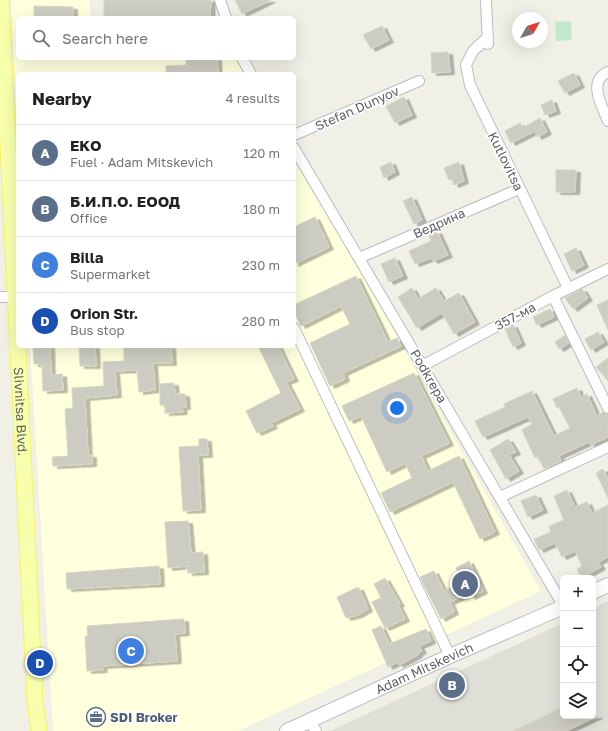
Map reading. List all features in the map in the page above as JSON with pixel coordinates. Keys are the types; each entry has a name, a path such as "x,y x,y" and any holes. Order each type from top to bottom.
{"main road":[{"name":"Slivnitsa Blvd.","path":"1,0 16,263 16,317"},
{"name":"Slivnitsa Blvd.","path":"18,348 35,702 34,731"},
{"name":"Slivnitsa Blvd.","path":"35,702 39,731"}],"street":[{"path":"220,0 225,16"},
{"name":"Kutlovitsa","path":"486,0 488,42 473,51 466,65 470,85 568,288"},
{"path":"243,60 250,72"},
{"path":"608,72 603,74 597,84 597,96 608,121"},
{"name":"Stefan Dunyov","path":"296,134 419,81"},
{"name":"Podkrepa","path":"296,151 560,601"},
{"name":"Ведрина","path":"359,258 519,188"},
{"name":"357-ма","path":"422,366 568,288 608,269"},
{"path":"553,296 608,408"},
{"path":"0,297 15,297"},
{"path":"296,332 450,656"},
{"path":"500,497 608,447"},
{"path":"596,591 608,585"},
{"name":"Adam Mitskevich","path":"287,731 312,726 450,656 560,607"}],"shaded area":[{"path":"11,0 89,0 91,16 16,16 16,60 240,60 247,72 16,72 16,109"},
{"path":"571,21 572,40 556,41 555,22"},
{"path":"296,159 541,591 238,731 53,731 30,348 296,348"},
{"path":"608,601 608,731 330,731 560,624 560,719 596,719 596,607"}],"building":[{"path":"104,0 211,0 210,16 104,16"},
{"path":"235,0 271,0 242,14"},
{"path":"34,6 73,7 73,16 34,16"},
{"path":"382,26 389,40 371,49 363,35"},
{"path":"448,52 450,72 432,73 431,53"},
{"path":"186,60 217,60 218,72 166,72 166,66 186,65"},
{"path":"574,73 580,85 565,93 558,81"},
{"path":"404,97 412,115 395,123 386,106"},
{"path":"552,100 556,111 545,115 541,105"},
{"path":"540,118 547,132 537,137 535,131 511,143 505,131 520,123 523,128"},
{"path":"391,162 395,172 384,178 380,167"},
{"path":"459,162 464,181 454,185 452,179 449,180 444,168"},
{"path":"556,170 576,170 575,192 556,192"},
{"path":"412,197 422,220 414,224 403,201"},
{"path":"315,217 329,247 296,263 296,226"},
{"path":"437,231 448,255 433,261 431,258 415,264 409,251 431,241 429,235"},
{"path":"576,248 584,265 572,271 564,254"},
{"path":"395,258 403,276 389,282 381,264"},
{"path":"356,276 388,342 397,338 401,346 343,373 345,379 330,386 310,343 350,324 341,306 301,326 296,316 296,304"},
{"path":"412,288 418,299 436,288 444,301 459,293 475,322 454,334 442,313 417,328 398,297"},
{"path":"582,289 588,298 573,309 565,298"},
{"path":"608,300 608,330 597,305"},
{"path":"550,309 554,317 537,325 533,317"},
{"path":"513,325 521,343 513,347 505,329"},
{"path":"598,332 604,342 591,350 585,339"},
{"path":"565,335 569,343 559,349 555,342"},
{"path":"33,348 50,348 51,375 62,374 63,390 43,391 42,364 34,364"},
{"path":"79,348 95,348 96,366 80,366"},
{"path":"124,348 171,348 172,363 153,363 155,390 139,392 137,370 115,371 117,395 85,398 88,455 92,455 92,464 53,466 52,457 68,456 65,409 73,408 72,388 104,386 103,362 124,361"},
{"path":"259,348 279,348 294,379 286,382 300,409 271,423 273,426 257,433 246,411 281,393"},
{"path":"608,358 608,381 596,367"},
{"path":"414,373 449,443 421,456 428,471 459,456 495,532 480,539 453,482 390,512 381,493 412,478 405,463 387,472 361,416 349,421 342,406"},
{"path":"174,383 175,394 185,394 186,407 182,407 183,412 165,413 165,405 160,405 160,384"},
{"path":"577,388 581,397 587,394 597,416 603,412 606,414 608,418 608,437 591,445 589,442 559,456 561,461 544,469 538,456 535,458 522,430 532,424 528,417 483,437 475,421 505,407 504,404 532,391 554,436 570,428 553,399"},
{"path":"199,439 207,439 208,455 198,455 201,510 183,511 179,447 199,446"},
{"path":"508,439 516,452 509,455 519,471 506,479 490,450"},
{"path":"603,469 608,479 608,498 596,473"},
{"path":"567,490 575,507 587,502 592,513 608,505 608,557 598,562 601,567 586,575 580,575 577,569 582,566 575,551 562,557 555,543 539,550 534,539 551,532 549,526 564,520 554,496"},
{"path":"536,495 543,510 528,517 521,501"},
{"path":"188,521 191,553 203,552 204,572 188,573 187,566 168,568 165,522"},
{"path":"469,561 483,591 471,597 469,593 450,602 454,612 441,619 420,577 434,571 444,591 463,581 456,568"},
{"path":"159,566 160,584 67,589 66,573"},
{"path":"385,578 400,604 398,605 405,619 385,628 372,602 381,598 374,584"},
{"path":"359,588 368,609 358,615 346,618 337,597"},
{"path":"184,619 185,633 175,634 177,661 102,666 103,670 87,671 85,636 88,636 87,626"},
{"path":"381,626 389,644 426,629 431,641 419,646 422,651 418,653 418,655 399,665 398,662 388,667 372,630"},
{"path":"560,708 560,719 592,719 566,731 513,731"}],"place":[{"name":"EKO","path":"465,584"},
{"name":"Billa","path":"131,651"},
{"name":"Orion Str.","path":"40,663"},
{"name":"Б.И.П.О. ЕООД","path":"452,685"},
{"name":"SDI Broker","path":"96,717"}]}
